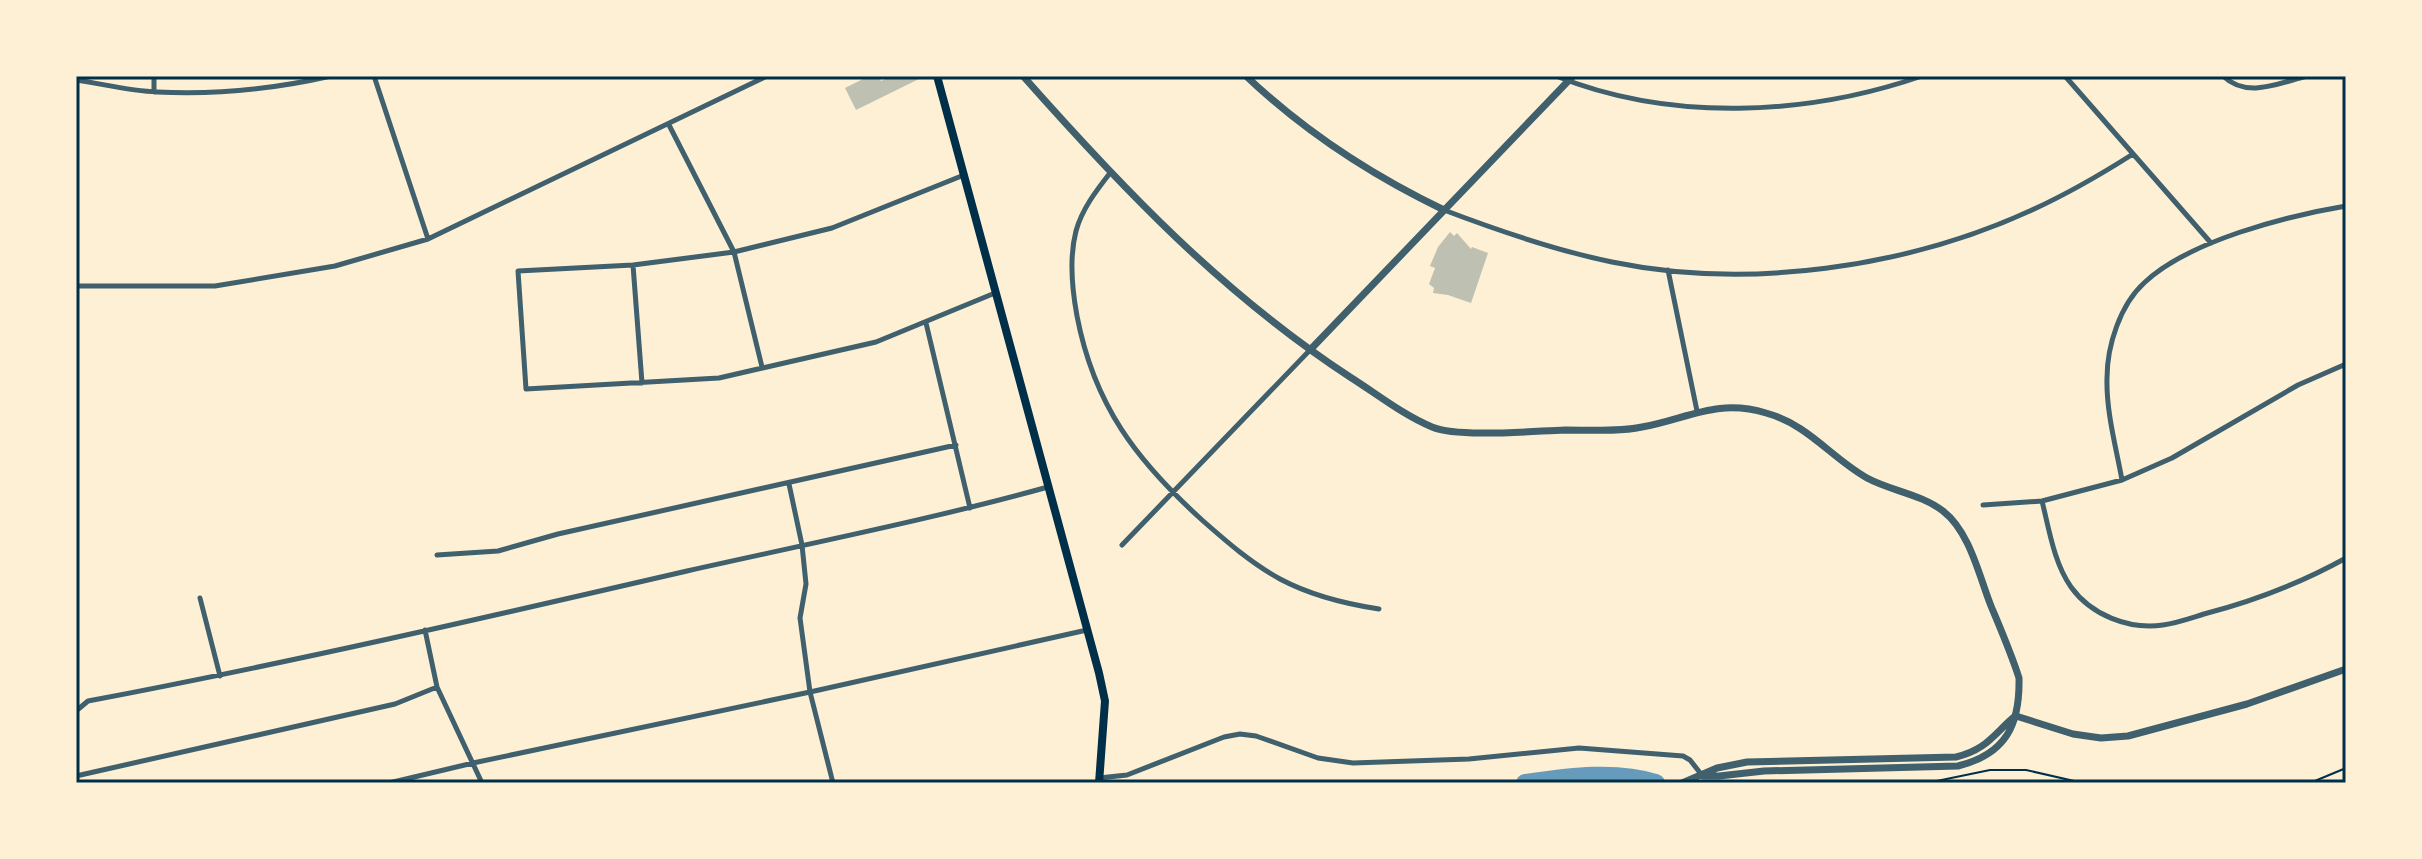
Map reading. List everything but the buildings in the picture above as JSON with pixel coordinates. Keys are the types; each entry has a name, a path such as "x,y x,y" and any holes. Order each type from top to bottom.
{"main road":[{"path":"937,76 1105,701 1099,780"}],"street":[{"path":"154,76 154,92"},
{"path":"76,80 154,92 216,93 292,85 331,76"},
{"path":"374,76 428,239"},
{"path":"750,76 751,84"},
{"path":"76,286 215,286 335,266 428,239 767,76"},
{"path":"1023,76 1110,173 1202,263 1310,350 1404,412 1434,428 1448,432 1637,428 1697,411 1730,408 1764,412 1790,421 1868,479 1926,501 1953,521 1965,541 2019,678 2016,716 2011,731 1997,748 1982,758 1958,766 1764,771 1703,776 1682,783"},
{"path":"1246,76 1340,153 1444,210 1559,250 1668,270 1726,273 1795,270 1872,260 1929,248 2031,211 2084,185 2133,154"},
{"path":"1556,76 1648,101 1732,108 1814,102 1922,76"},
{"path":"2065,76 2211,243"},
{"path":"2223,76 2244,89 2307,76"},
{"path":"1122,545 1571,78"},
{"path":"669,125 734,252 762,367"},
{"path":"1110,173 1090,200 1076,231 1072,277 1081,337 1091,374 1115,422 1147,466 1173,493 1252,562 1284,581 1320,595 1379,609"},
{"path":"965,175 832,228 734,252 633,265 518,271 526,389 719,378 876,342 997,292"},
{"path":"2122,480 2107,378 2115,330 2141,285 2177,259 2211,243 2311,212 2346,206"},
{"path":"633,265 642,383"},
{"path":"1668,270 1697,411"},
{"path":"926,323 970,508"},
{"path":"1983,505 2042,501 2122,480 2172,458 2298,385 2346,364"},
{"path":"437,555 498,551 558,534 956,445"},
{"path":"789,484 802,545 806,584 800,618 810,692 833,783"},
{"path":"76,711 88,701 220,676 970,508 1048,487"},
{"path":"2042,501 2058,562 2071,587 2094,611 2123,623 2162,626 2235,606 2309,579 2346,558"},
{"path":"200,598 220,676"},
{"path":"425,630 437,687 482,783"},
{"path":"389,783 1088,630"},
{"path":"2016,716 2073,734 2101,738 2128,736 2247,704 2346,669"},
{"path":"76,776 395,704 437,687"},
{"path":"1099,780 1127,775 1224,737 1240,734 1256,736 1318,758 1353,763 1441,761 1587,748 1683,756 1703,776"}],"path":[{"path":"2310,783 2346,768"},
{"path":"1927,783 1990,770 2026,770 2083,783"}],"waterway":[{"path":"1525,783 1608,776 1656,783"}]}
